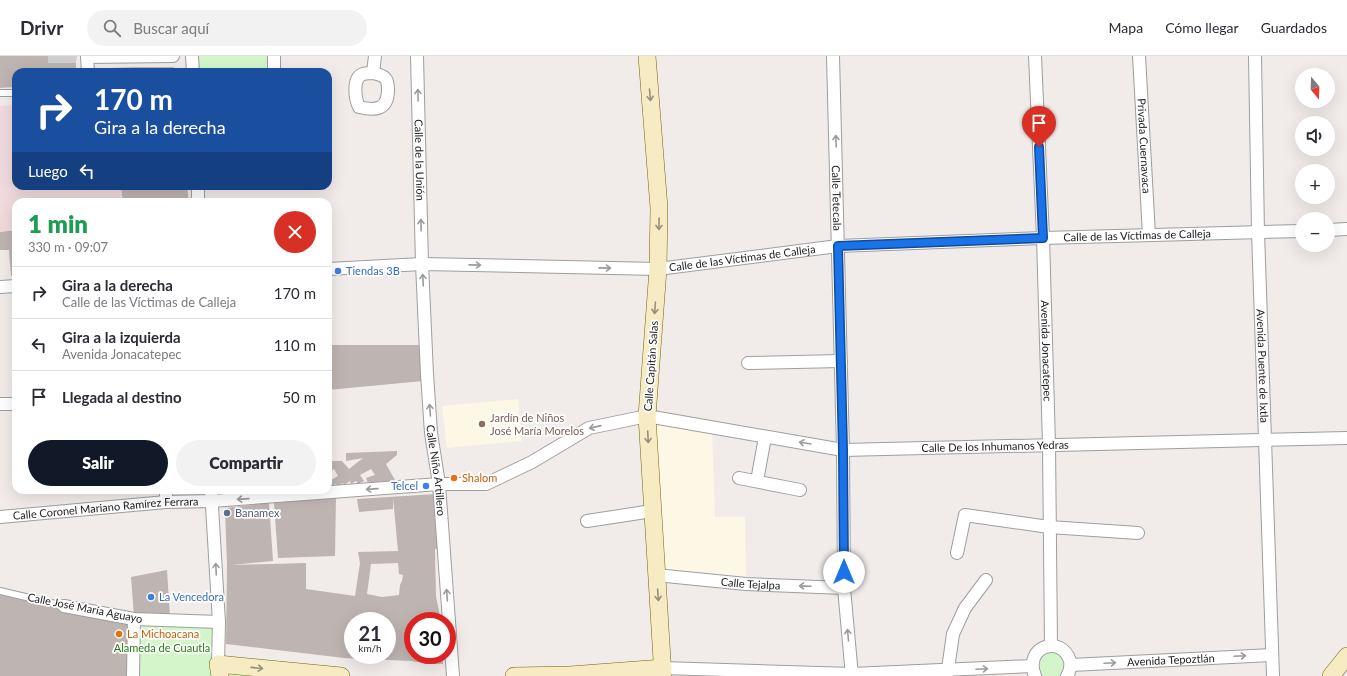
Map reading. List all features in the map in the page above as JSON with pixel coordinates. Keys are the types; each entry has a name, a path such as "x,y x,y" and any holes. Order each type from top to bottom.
{"street":[{"path":"88,68 87,57 173,56"},
{"path":"192,56 193,68"},
{"path":"274,56 274,68"},
{"path":"373,73 375,56"},
{"name":"Calle de la Unión","path":"417,56 422,264"},
{"name":"Calle Capitán Salas","path":"647,56 659,208 658,269 647,416 663,672"},
{"name":"Calle Tetecala","path":"833,56 842,361 844,588 852,675"},
{"name":"Avenida Jonacatepec","path":"1035,56 1043,238 1049,444 1051,646"},
{"name":"Privada Cuernavaca","path":"1139,56 1149,235"},
{"name":"Avenida Puente de Ixtla","path":"1254,56 1258,232 1273,676"},
{"path":"1335,230 1347,229"},
{"name":"Calle de las Víctimas de Calleja","path":"332,269 422,264 658,269 838,246 1043,238 1295,231"},
{"name":"Calle Niño Artillero","path":"422,264 431,433 434,460 439,484 453,676"},
{"path":"0,287 12,286"},
{"path":"748,363 842,361"},
{"path":"0,404 12,404"},
{"name":"Calle De los Inhumanos Yedras","path":"647,416 843,450 1347,438"},
{"name":"Calle Coronel Mariano Ramírez Ferrara","path":"332,490 439,484 486,484 532,462 589,428 647,416"},
{"path":"757,481 765,437"},
{"path":"740,478 800,490"},
{"name":"Calle Coronel Mariano Ramírez Ferrara","path":"0,517 166,496 249,494"},
{"path":"211,496 219,622 219,670 341,676"},
{"path":"587,521 652,511"},
{"path":"957,553 965,515 1049,527 1138,533"},
{"name":"Calle Tejalpa","path":"656,575 746,584 844,588"},
{"path":"947,673 953,634 964,608 986,580"},
{"name":"Calle José María Aguayo","path":"64,606 134,619 219,622"},
{"path":"133,676 134,619"},
{"path":"514,676 663,672 852,675 1033,671 1034,656 1041,649 1051,646 1060,648 1068,655 1069,670"},
{"name":"Avenida Tepoztlán","path":"1069,670 1272,655"},
{"path":"1331,676 1347,656"}],"lane":[{"path":"0,94 12,93"},
{"name":"Calle José María Aguayo","path":"0,591 64,606"}],"shaded area":[{"path":"48,56 77,56 76,63 48,63"},
{"path":"12,105 12,190 122,190 122,198 12,198 12,230 0,232 0,106"},
{"name":"Jardín de Niños José María Morelos","path":"518,399 522,441 447,448 442,406"},
{"path":"647,416 712,428 715,517 745,517 746,584 656,575"}],"green space":[{"path":"192,56 274,56 274,68 192,68"},
{"name":"Alameda de Cuautla","path":"134,619 219,622 218,664 341,676 133,676"},
{"path":"1062,649 1068,676 1035,676 1035,654"}],"building":[{"path":"0,56 48,56 48,63 76,63 76,68 12,68 12,87 0,88"},
{"path":"173,67 175,68 109,68"},
{"path":"122,190 188,190 188,198 122,198"},
{"path":"12,230 12,276 9,250 0,250 0,232"},
{"path":"332,345 420,345 423,381 332,390"},
{"path":"397,451 397,455 386,464 395,480 387,483 386,481 368,483 366,478 375,475 371,469 360,475 364,481 358,484 356,481 351,484 350,481 344,485 343,483 337,486 336,484 332,485 332,479 338,476 334,469 332,470 332,461 342,461 349,469 363,458 346,461 346,453"},
{"path":"436,494 440,549 435,549 436,596 439,612 404,612 404,661 396,660 396,612 344,612 344,658 226,644 227,565 225,508 269,503 273,561 231,565 306,563 306,589 355,596 360,563 358,552 398,551 393,497 393,509 359,512 357,499","holes":["398,563 399,574 403,575 399,595 382,597 367,594 371,564"]},
{"path":"336,497 335,556 278,558 274,503"},
{"name":"La Vencedora","path":"167,570 170,616 134,616 131,577"},
{"path":"0,594 131,621 129,676 0,676"}],"place":[{"name":"Tiendas 3B","path":"338,271"},
{"name":"Jardín de Niños José María Morelos","path":"482,424"},
{"name":"Shalom","path":"454,478"},
{"name":"Telcel","path":"426,486"},
{"name":"Banamex","path":"227,513"},
{"name":"La Vencedora","path":"151,597"},
{"name":"La Michoacana","path":"119,634"}],"route":[{"path":"844,572 842,361 838,246 1043,238 1039,147"}]}
